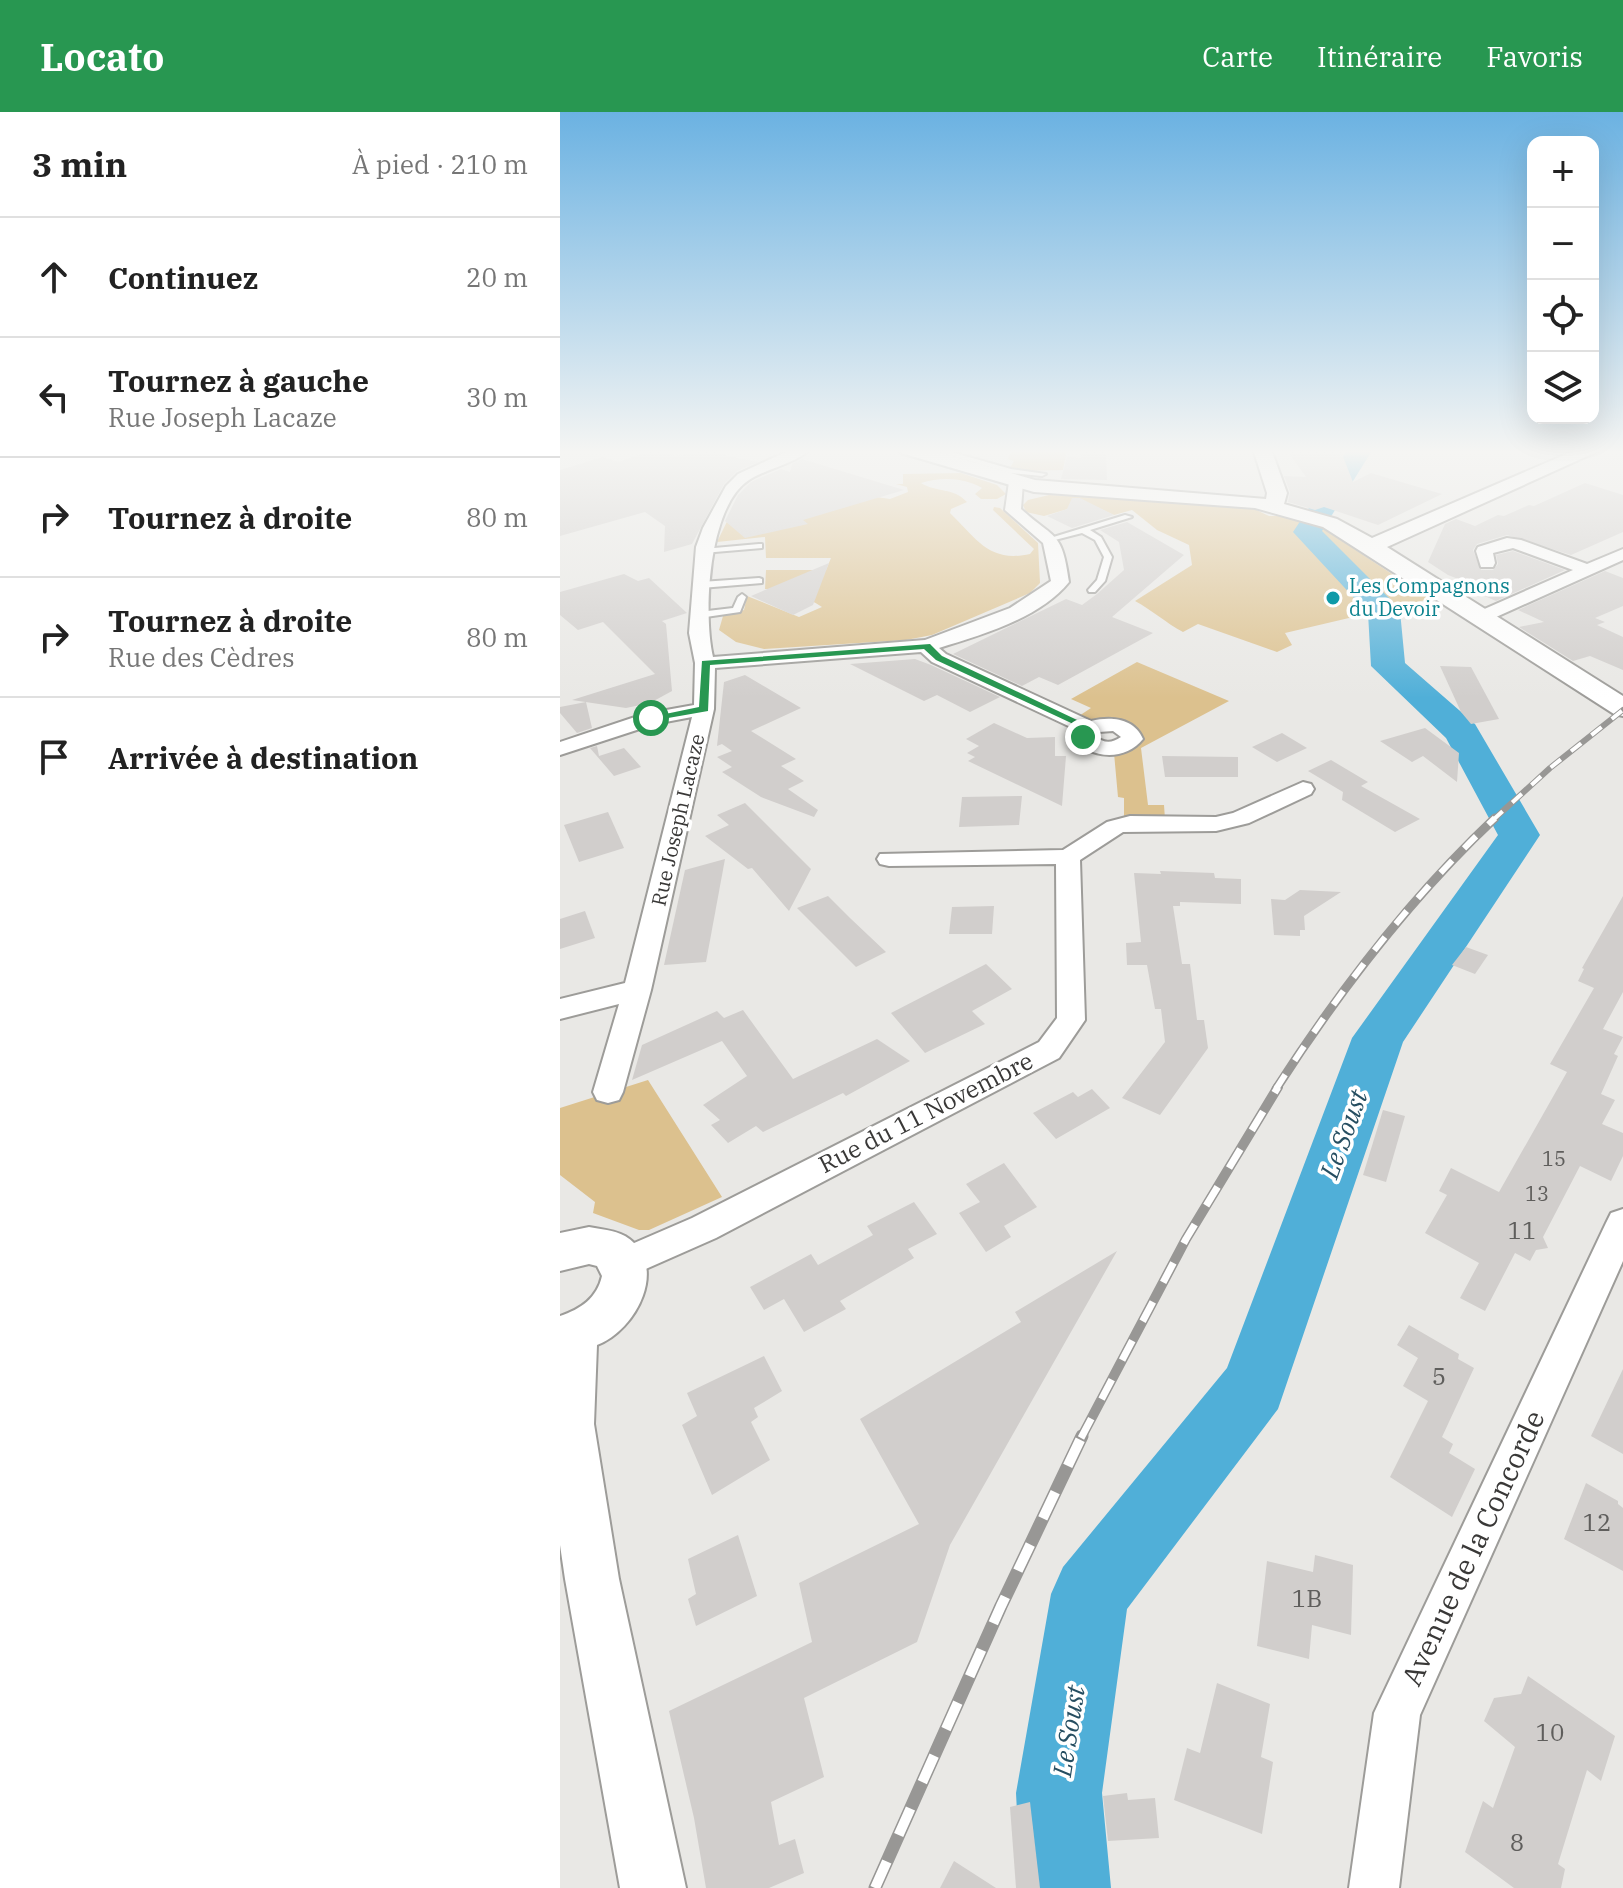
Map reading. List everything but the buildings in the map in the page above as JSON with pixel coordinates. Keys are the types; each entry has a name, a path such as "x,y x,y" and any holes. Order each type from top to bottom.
{"street":[{"name":"Rue Joseph Lacaze","path":"608,1092 637,990 704,709 705,663 698,633 703,551 710,532"},
{"path":"705,663 926,646 953,638 1051,591 1060,582 1051,539 1040,532"},
{"path":"1346,532 1623,708"},
{"path":"1369,545 1407,532"},
{"path":"1487,563 1484,551 1507,543 1588,570"},
{"path":"1479,618 1623,554"},
{"path":"926,646 939,658 1089,728"},
{"path":"560,749 651,718 704,709"},
{"path":"889,859 1068,857 1115,827 1130,823 1216,824 1241,818 1303,789"},
{"name":"Rue du 11 Novembre","path":"623,1264 704,1228 1049,1050 1071,1020 1068,857"},
{"path":"560,1009 637,990"},
{"name":"Avenue de la Concorde","path":"1374,1888 1397,1713 1623,1223"},
{"path":"564,1244 604,1248 616,1254 626,1276 617,1304 591,1327 567,1336 569,1424 592,1579 653,1888"}],"lane":[{"path":"1051,539 1077,532"},
{"path":"1087,532 1098,539 1108,557 1101,581 1092,590"},
{"path":"703,551 759,546"},
{"path":"701,585 759,581"},
{"path":"699,615 737,610 742,597"}],"shaded area":[{"path":"722,532 968,532 994,552 1016,556 1030,554 1034,549 1016,532 1026,532 1038,543 1040,583 1030,593 932,635 906,640 764,649 736,642 719,630 723,616 744,610 747,596 799,617 822,607 796,594 765,589 766,570 826,570 831,558 766,558 765,537 717,542"},
{"path":"1161,532 1328,532 1430,599 1285,633 1292,645 1277,652 1198,624 1183,632 1135,601 1192,565 1189,545"},
{"path":"1137,662 1229,701 1141,748 1148,805 1164,805 1165,819 1124,818 1124,798 1118,797 1114,753 1137,730 1124,721 1079,716 1091,708 1071,699"},
{"path":"648,1080 722,1197 649,1230 639,1230 593,1213 595,1202 560,1175 560,1108"}],"waterway":[{"name":"Le Soust","path":"1066,1888 1059,1793 1090,1594 1254,1387 1378,1038 1519,835 1462,732 1388,666 1384,611 1307,532"}],"railway":[{"path":"1493,820 1550,768 1623,710"},
{"path":"1276,1089 1377,947 1434,880 1493,820"},
{"path":"1081,1437 1186,1239 1278,1087"},
{"path":"875,1888 1001,1606 1081,1437"}],"place":[{"name":"Les Compagnons du Devoir","path":"1333,598"}],"route":[{"path":"651,718 704,709 705,663 926,646 939,658 1089,728 1083,737"}]}
